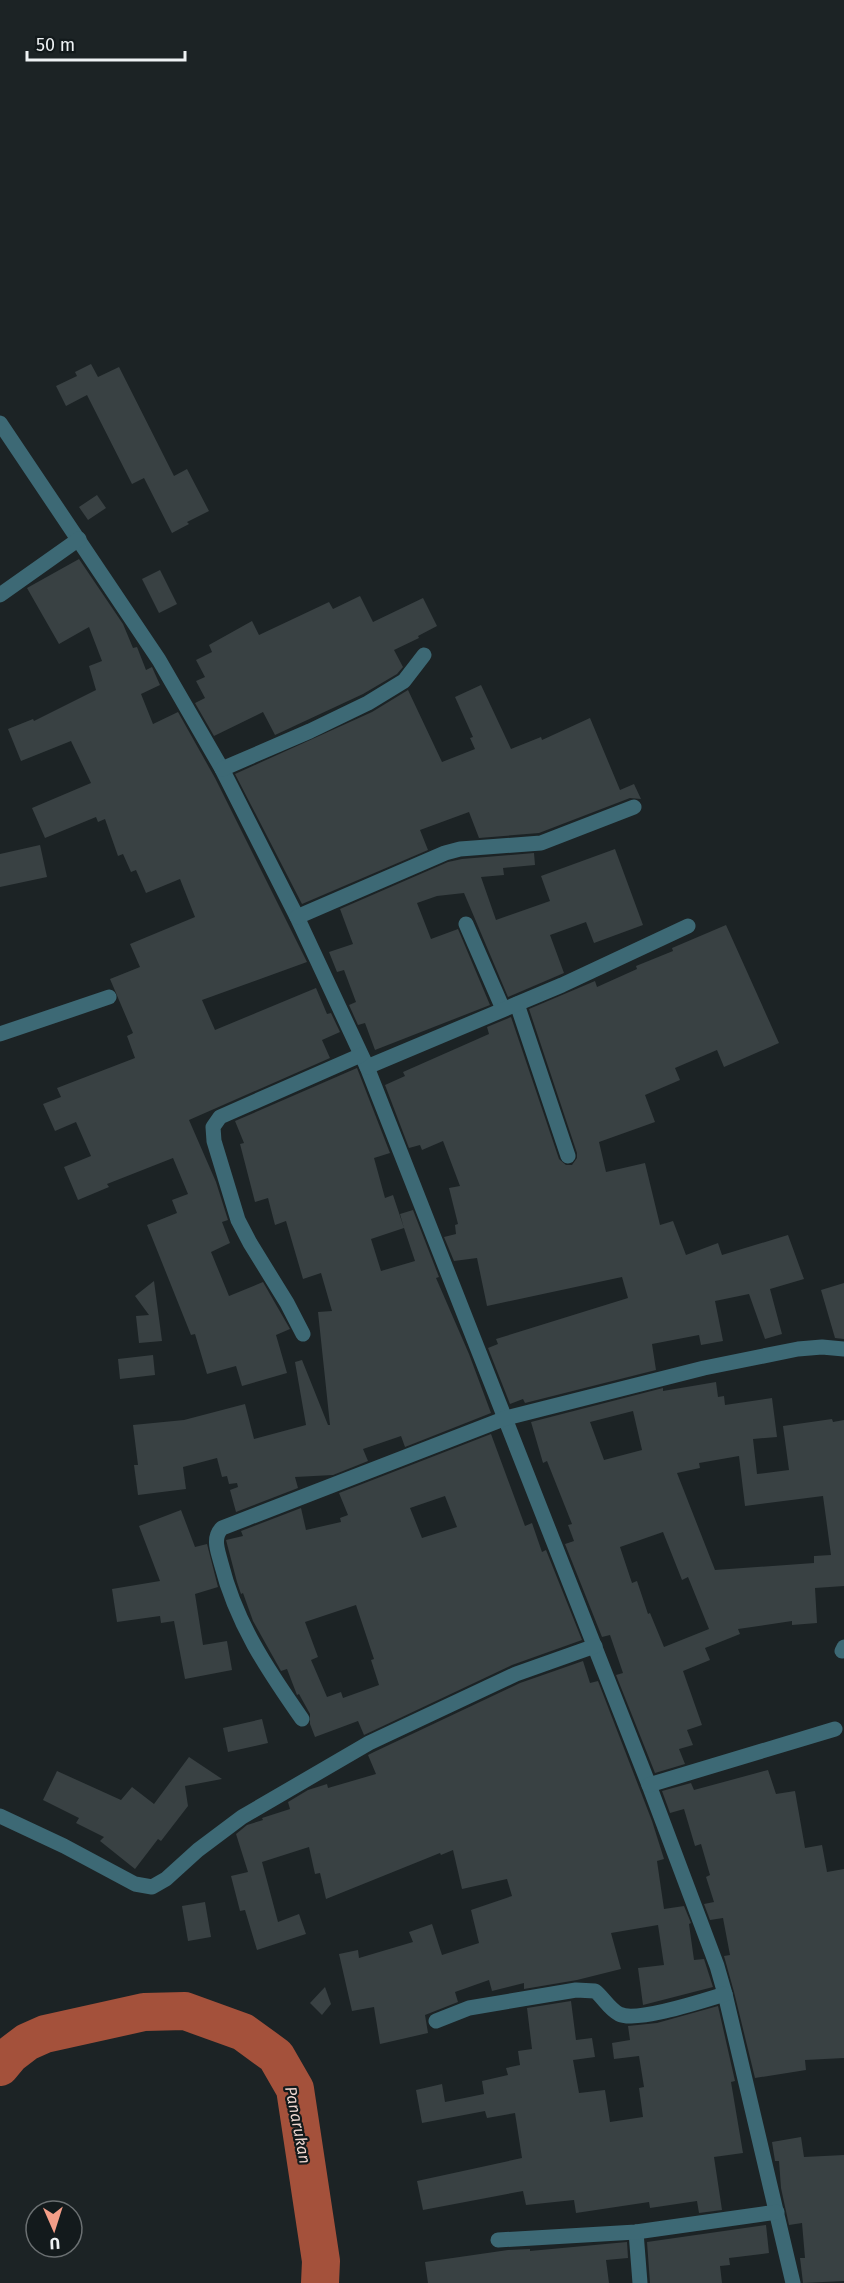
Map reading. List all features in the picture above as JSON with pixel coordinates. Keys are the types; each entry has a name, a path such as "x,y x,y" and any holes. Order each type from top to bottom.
{"street":[{"path":"0,423 159,660 222,769 297,917 364,1061 649,1785 725,1994 793,2283"},
{"path":"0,595 78,540"},
{"path":"222,769 368,703 404,681 424,655"},
{"path":"297,917 445,853 460,849 546,841 634,807"},
{"path":"466,924 510,1006 568,1156"},
{"path":"303,1334 238,1220 216,1147 213,1127 220,1117 562,985 688,926"},
{"path":"0,1034 109,997"},
{"path":"302,1719 255,1649 227,1587 217,1548 217,1533 227,1525 506,1418 704,1368 798,1349 822,1347 844,1349"},
{"path":"0,1816 139,1885 156,1886 242,1816 369,1743 516,1674 595,1646"},
{"path":"649,1785 835,1729"},
{"path":"436,2021 469,2008 576,1990 595,1990 614,2011 628,2016 670,2009 725,1994"},
{"path":"498,2240 636,2232 777,2212"},
{"path":"636,2232 640,2283"}],"building":[{"path":"91,364 98,377 119,367 174,476 187,469 209,511 172,533 144,478 132,484 87,395 66,406 56,386 77,376 75,372"},
{"path":"97,495 106,508 88,520 79,507"},
{"path":"79,559 123,624 133,648 137,647 146,670 152,667 160,685 141,694 153,724 178,712 215,778 307,962 202,1000 215,1030 316,988 327,1014 331,1013 340,1032 322,1040 330,1058 189,1120 216,1182 228,1220 222,1222 230,1243 211,1252 229,1296 263,1282 290,1329 276,1335 287,1373 242,1386 236,1366 207,1374 195,1334 191,1335 147,1225 177,1213 172,1200 188,1194 173,1158 107,1184 109,1187 78,1200 64,1167 91,1156 76,1122 55,1131 43,1104 61,1097 57,1088 135,1058 127,1036 133,1033 110,979 140,967 130,944 195,917 180,879 146,893 136,870 131,872 123,854 118,856 105,819 98,822 96,817 45,838 32,808 91,783 71,741 21,761 8,729 33,719 34,721 96,690 89,666 102,661 89,627 59,644 27,588"},
{"path":"160,570 177,604 159,613 142,579"},
{"path":"360,596 373,622 423,598 437,626 394,650 403,667 397,674 363,694 275,735 263,712 214,736 195,703 205,698 196,681 205,677 196,660 212,652 209,645 252,621 259,635 329,602 333,609"},
{"path":"481,685 511,749 541,737 542,740 590,718 620,790 634,784 641,799 630,798 539,833 479,838 469,812 420,830 428,850 302,904 235,774 372,712 408,690 442,762 475,749 470,738 473,737 455,697"},
{"path":"40,845 47,877 0,887 0,854"},
{"path":"615,849 643,925 594,943 586,922 550,935 564,973 508,997 464,893 437,896 417,903 431,939 458,929 490,1005 375,1050 365,1023 358,1025 349,1005 356,1002 344,970 337,972 329,952 353,944 340,909 448,862 534,853 535,865 503,868 504,875 481,877 496,920 550,901 541,876"},
{"path":"726,925 779,1043 724,1067 717,1050 675,1068 680,1080 645,1095 655,1122 599,1142 606,1172 645,1163 660,1225 673,1221 686,1255 718,1243 722,1255 788,1235 804,1279 770,1289 782,1334 765,1339 749,1294 715,1301 723,1341 701,1345 699,1335 652,1344 656,1370 525,1403 523,1399 510,1404 488,1348 498,1344 496,1339 628,1298 622,1277 487,1306 477,1258 454,1261 444,1237 456,1234 455,1225 458,1224 449,1188 460,1186 443,1141 422,1150 420,1145 409,1148 385,1085 405,1076 403,1072 489,1034 487,1027 511,1017 559,1159 566,1165 572,1165 577,1158 577,1153 529,1009 595,981 597,987 637,969 636,966 673,951 672,948"},
{"path":"357,1068 390,1153 374,1158 385,1198 393,1195 404,1228 400,1214 413,1210 439,1277 436,1278 469,1354 491,1413 405,1447 401,1436 363,1449 368,1461 333,1475 295,1477 298,1488 236,1512 230,1490 238,1487 237,1483 229,1484 227,1476 222,1477 217,1458 183,1467 186,1489 138,1495 134,1465 138,1465 133,1425 184,1420 245,1404 254,1439 306,1425 295,1362 302,1360 328,1425 330,1425 318,1312 332,1311 321,1273 303,1279 286,1221 275,1225 268,1198 255,1202 240,1144 244,1143 235,1121","holes":["404,1228 415,1261 381,1271 371,1239"]},
{"path":"154,1281 162,1341 139,1343 136,1316 149,1315 135,1296"},
{"path":"844,1283 844,1339 835,1338 821,1290"},
{"path":"153,1355 155,1375 120,1379 118,1359"},
{"path":"716,1382 718,1397 724,1396 725,1405 772,1398 777,1437 753,1439 757,1474 789,1470 783,1426 832,1419 833,1422 844,1420 844,1586 815,1588 817,1623 792,1625 792,1621 738,1629 740,1634 705,1648 710,1660 683,1671 702,1725 687,1730 693,1745 679,1749 685,1764 655,1773 616,1675 623,1673 610,1635 602,1637 565,1544 574,1541 568,1525 572,1524 547,1461 543,1463 531,1422 663,1388 663,1391","holes":["633,1411 642,1450 604,1460 590,1422","739,1456 745,1506 823,1496 831,1555 814,1556 814,1563 715,1570 677,1473 700,1468 699,1463","663,1532 682,1580 688,1577 709,1629 664,1647 650,1613 648,1614 637,1581 632,1583 620,1547"]},
{"path":"491,1434 525,1526 532,1523 542,1552 546,1550 582,1640 512,1665 364,1735 358,1721 315,1737 310,1724 310,1714 299,1694 297,1695 287,1669 281,1671 253,1621 237,1582 226,1540 243,1536 241,1531 301,1508 306,1530 341,1522 340,1518 348,1515 339,1493","holes":["445,1496 457,1527 422,1538 410,1508","356,1605 374,1659 371,1660 379,1685 343,1698 341,1692 327,1697 311,1660 318,1657 305,1622"]},
{"path":"181,1510 195,1547 207,1544 218,1587 195,1594 203,1645 227,1641 232,1670 185,1679 174,1621 161,1623 160,1616 117,1622 112,1589 160,1581 139,1526"},
{"path":"583,1661 590,1683 598,1681 652,1821 664,1859 657,1861 664,1909 684,1906 691,1923 689,1924 694,1960 704,1959 713,1987 643,2005 638,1968 664,1965 658,1925 611,1933 621,1969 577,1980 524,1989 524,1983 492,1991 489,1980 455,1992 458,2002 425,2015 428,2033 380,2044 374,2007 352,2011 339,1954 358,1950 359,1958 413,1942 409,1932 432,1924 442,1955 479,1943 471,1910 512,1896 507,1879 462,1889 453,1850 441,1855 440,1853 326,1899 320,1873 315,1874 309,1847 262,1862 278,1922 299,1914 306,1934 257,1950 245,1910 240,1911 231,1876 248,1872 236,1834 247,1825 263,1820 262,1818 290,1809 288,1802 308,1790 327,1784 328,1788 376,1774 368,1755 374,1752 520,1683"},
{"path":"262,1719 268,1743 228,1752 223,1728"},
{"path":"189,1757 222,1779 185,1786 188,1806 161,1841 158,1839 135,1869 100,1841 104,1837 76,1823 79,1818 43,1800 57,1771 121,1800 132,1787 154,1804"},
{"path":"768,1770 776,1794 795,1791 805,1848 822,1845 827,1872 844,1869 844,2058 805,2060 806,2070 755,2078 724,1956 730,1955 723,1918 710,1920 704,1904 714,1902 706,1877 710,1875 701,1844 695,1846 684,1809 670,1813 662,1791 691,1783 694,1790"},
{"path":"205,1902 211,1937 188,1941 182,1906"},
{"path":"325,1987 331,2004 322,2015 310,2003"},
{"path":"571,2001 576,2040 592,2038 595,2057 573,2060 579,2093 605,2090 610,2122 643,2117 639,2088 644,2087 639,2056 614,2059 612,2043 630,2040 628,2026 657,2023 718,2006 735,2081 731,2082 743,2153 714,2157 722,2210 699,2213 697,2201 650,2208 649,2202 576,2213 574,2200 526,2205 523,2191 423,2210 417,2181 522,2158 515,2113 487,2118 485,2111 422,2123 416,2090 442,2084 445,2102 484,2094 482,2081 508,2075 506,2068 520,2065 518,2051 532,2049 527,2008"},
{"path":"801,2137 804,2157 844,2155 844,2281 803,2283 800,2258 805,2258 802,2223 789,2225 781,2188 779,2161 775,2161 772,2142"},
{"path":"766,2225 769,2253 729,2258 730,2265 720,2266 722,2283 650,2283 647,2242"},
{"path":"627,2242 628,2258 606,2260 609,2283 428,2283 425,2262 508,2250 530,2249 530,2251"}],"waterway":[{"name":"Panarukan","path":"0,2067 10,2055 27,2042 45,2034 144,2012 185,2011 243,2032 276,2056 295,2089 321,2261 320,2283"}]}
